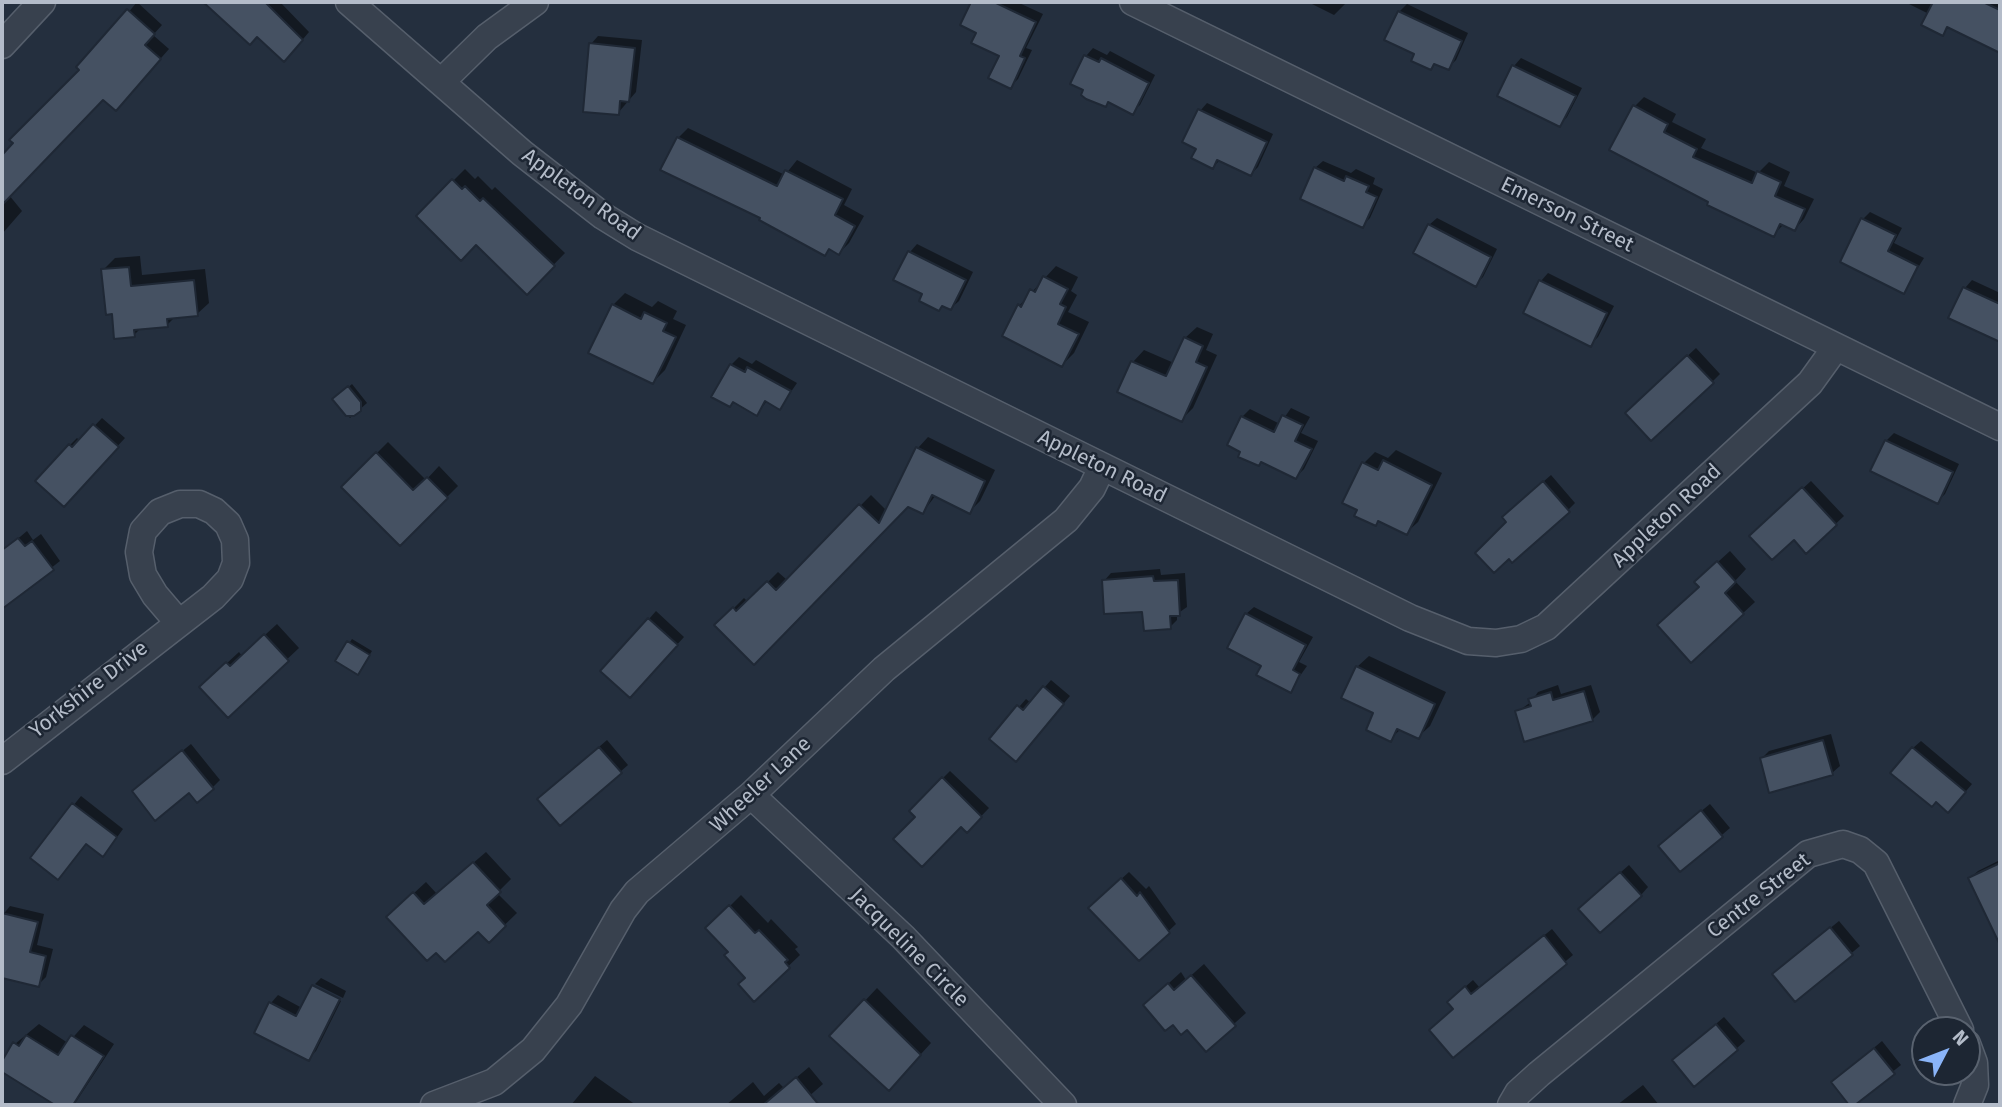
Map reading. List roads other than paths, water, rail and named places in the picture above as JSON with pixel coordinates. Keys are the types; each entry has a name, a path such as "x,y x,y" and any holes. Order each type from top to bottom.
{"street":[{"path":"2,46 42,2"},
{"name":"Appleton Road","path":"349,2 564,187 637,237 1440,632 1468,641 1496,643 1521,639 1546,626 1810,383 1836,347"},
{"path":"441,82 487,37 535,2"},
{"name":"Emerson Street","path":"1133,2 2000,427"},
{"name":"Wheeler Lane","path":"434,1105 494,1082 533,1050 569,1004 622,910 637,892 751,795 884,669 1066,520 1092,488 1102,467"},
{"name":"Yorkshire Drive","path":"2,761 213,597 230,579 236,563 235,540 228,524 214,511 199,504 180,504 160,512 143,531 139,552 143,576 178,622"},
{"name":"Jacqueline Circle","path":"751,795 903,937 1063,1105"},
{"name":"Centre Street","path":"1511,1105 1518,1093 1539,1074 1808,854 1843,844 1860,850 1876,863 1953,1016"},
{"path":"1967,1105 1975,1086"}]}
